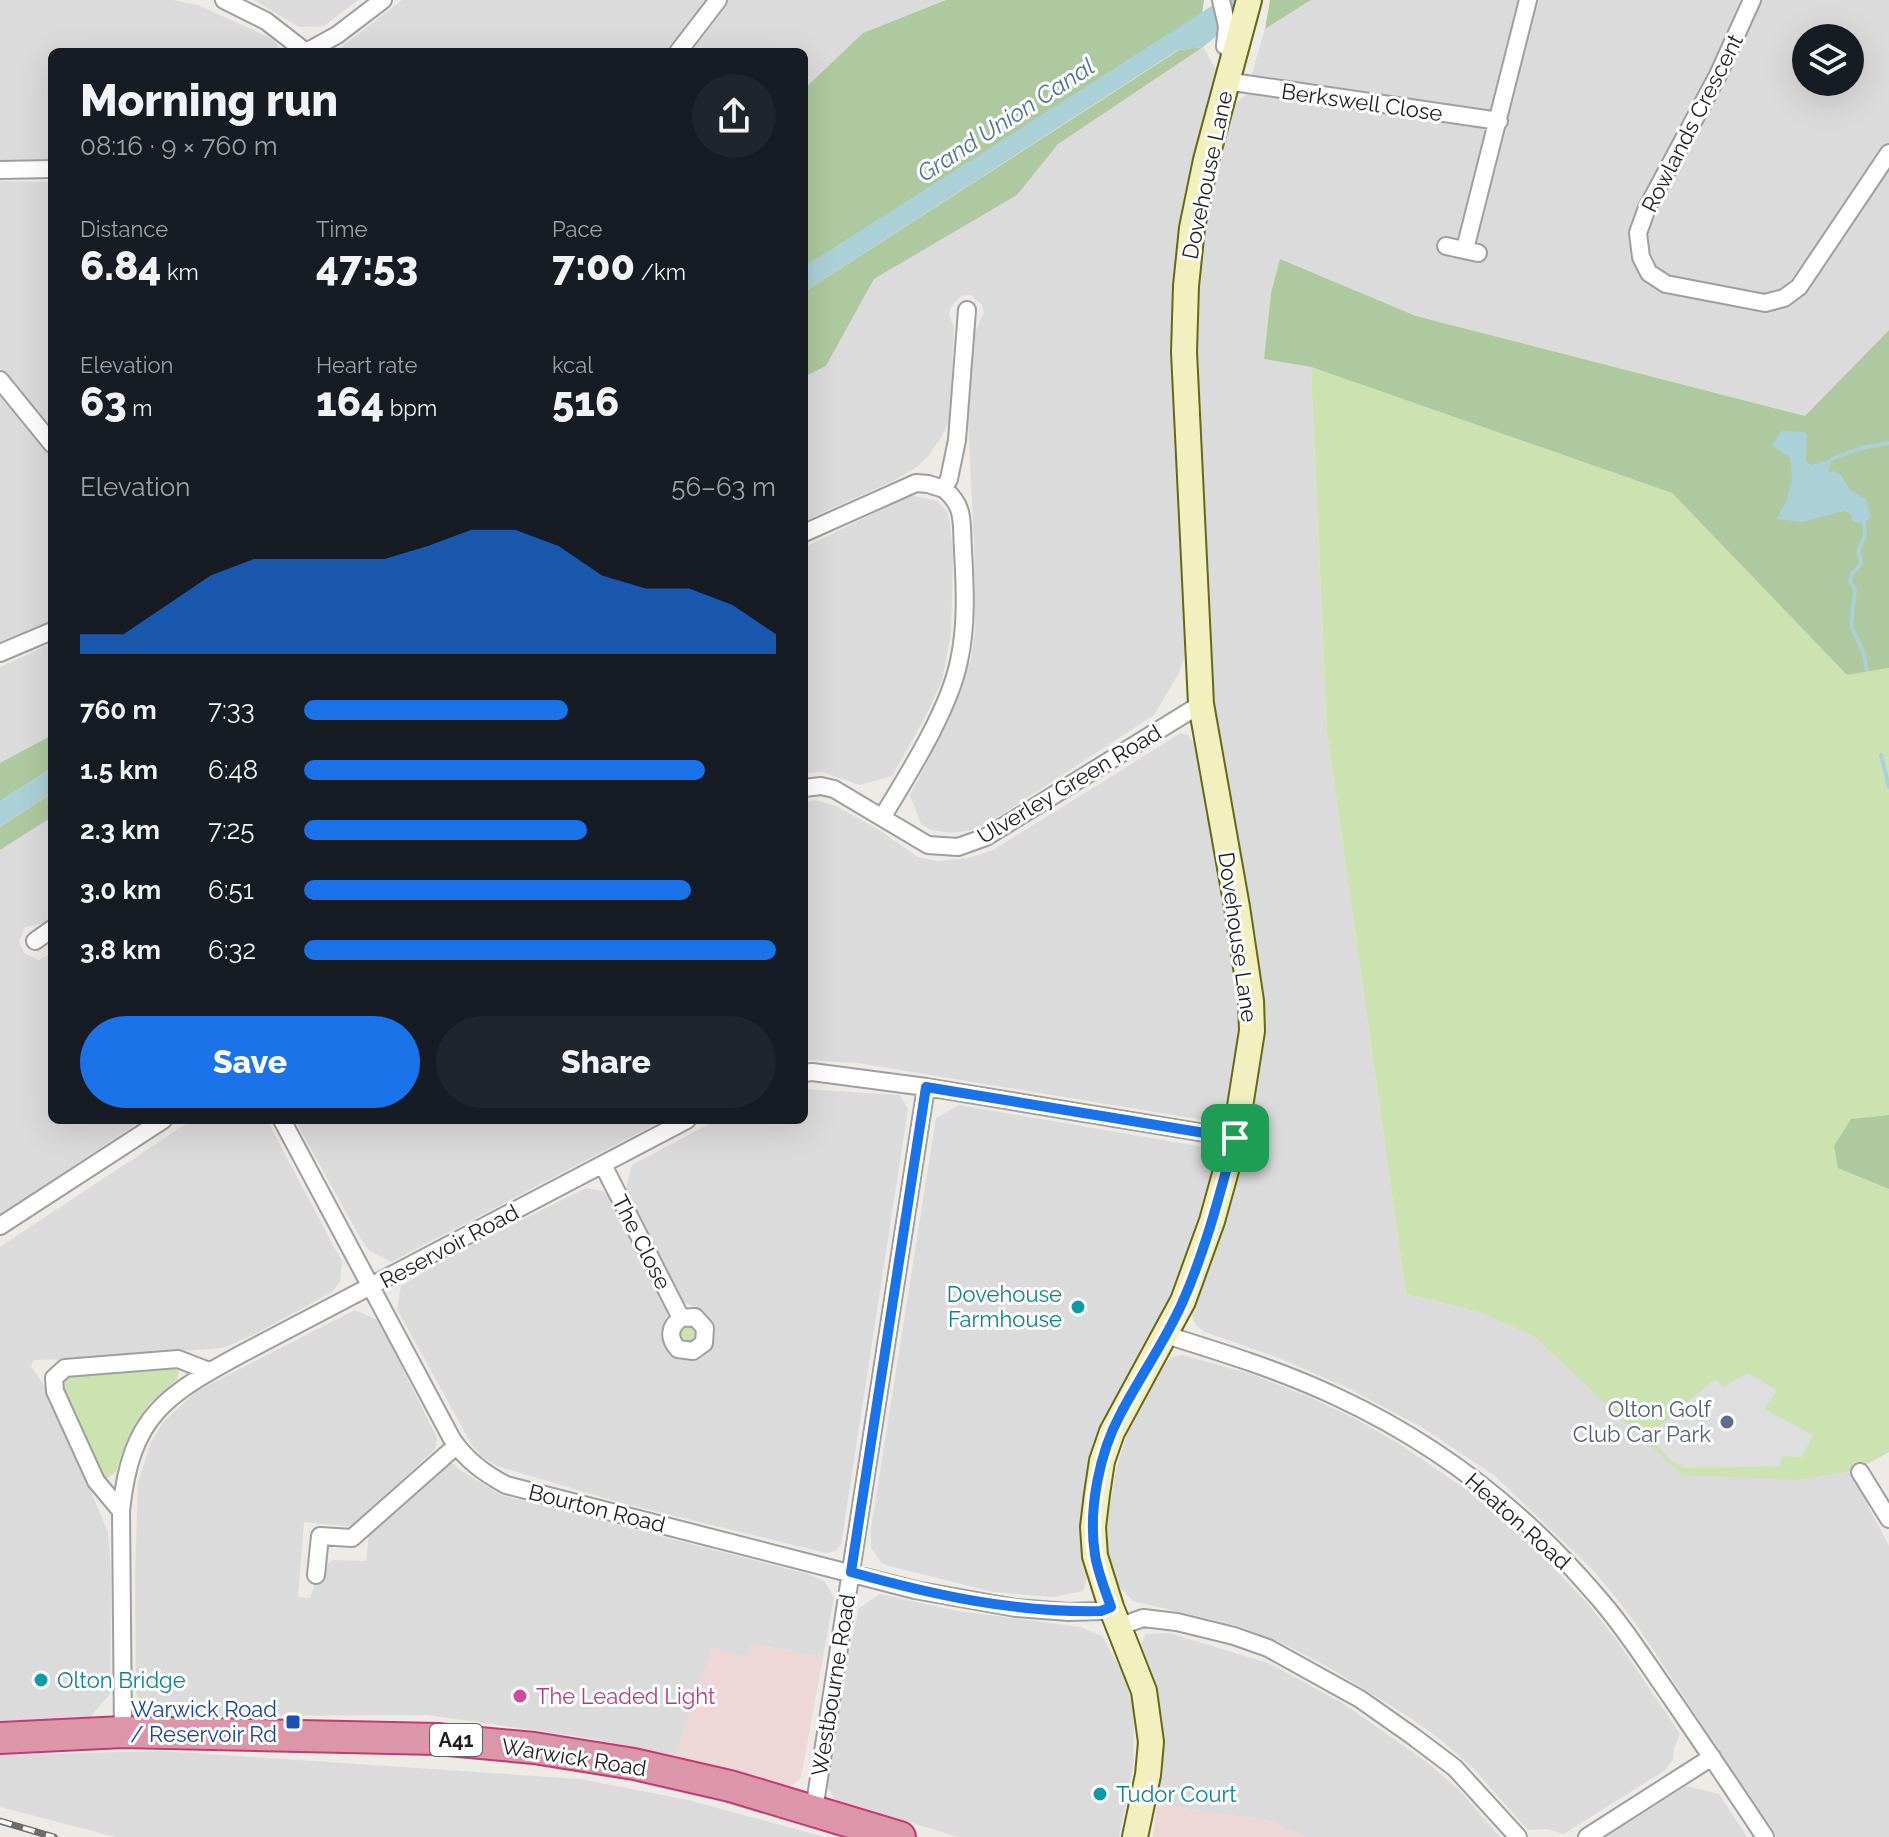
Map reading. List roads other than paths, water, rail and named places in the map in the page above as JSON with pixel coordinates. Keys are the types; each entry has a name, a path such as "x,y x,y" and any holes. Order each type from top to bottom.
{"highway":[{"name":"Warwick Road","path":"0,1738 123,1732 437,1739 534,1748 648,1767 814,1810 889,1835"}],"street":[{"path":"224,0 266,21 301,48"},
{"path":"313,48 337,35 383,0"},
{"path":"681,48 718,0"},
{"path":"1221,0 1227,26 1225,46 1234,53"},
{"path":"1446,246 1471,251 1528,0"},
{"name":"Rowlands Crescent","path":"1752,0 1718,75 1647,208 1638,233 1641,257 1649,273 1666,284 1765,303 1784,298 1799,287 1889,153"},
{"name":"Dovehouse Lane","path":"1135,1837 1148,1775 1151,1742 1144,1691 1095,1556 1093,1527 1102,1461 1119,1415 1183,1301 1212,1221 1235,1138 1252,1031 1251,1001 1201,704 1184,352 1186,286 1195,214 1226,81 1248,4"},
{"name":"Berkswell Close","path":"1226,81 1499,121"},
{"path":"0,170 48,169"},
{"path":"944,489 957,440 967,310"},
{"path":"0,380 48,439"},
{"path":"808,531 916,483 944,489 956,499 961,520 964,624 959,664 938,716 883,816"},
{"path":"0,653 48,633"},
{"name":"Ulverley Green Road","path":"808,788 834,789 928,845 958,847 999,829 1201,704"},
{"path":"35,941 48,932"},
{"path":"808,1072 926,1087 1235,1138"},
{"name":"Westbourne Road","path":"814,1810 926,1087"},
{"path":"0,1226 157,1124"},
{"name":"Bourton Road","path":"284,1124 456,1446 469,1461 506,1485 915,1590 1016,1608 1101,1611 1115,1617 1177,1622 1234,1636 1268,1648 1360,1699 1414,1737 1455,1768 1518,1837"},
{"name":"Reservoir Road","path":"123,1732 121,1511 129,1459 150,1419 184,1386 209,1371 680,1124"},
{"name":"The Close","path":"603,1165 681,1318"},
{"name":"Heaton Road","path":"1166,1335 1290,1376 1340,1398 1418,1441 1528,1524 1596,1595 1636,1646 1765,1837"},
{"path":"121,1511 96,1481 55,1391 54,1378 65,1368 178,1359 209,1371"},
{"path":"316,1575 320,1536 352,1538 456,1446"},
{"path":"1860,1472 1889,1519"},
{"path":"1587,1837 1712,1757"}],"water":[{"path":"1221,0 1260,0 1203,47 1178,50 808,289 808,264"},
{"path":"1781,431 1805,432 1806,462 1811,465 1832,459 1828,473 1833,471 1841,475 1850,490 1866,499 1871,517 1864,523 1853,522 1850,514 1844,511 1803,522 1776,519 1787,500 1792,479 1790,458 1772,446"},
{"path":"48,771 48,796 0,827 0,801"}],"waterway":[{"path":"1832,459 1861,448 1889,443"},
{"path":"1864,523 1865,536 1858,551 1860,566 1852,573 1850,582 1855,589 1851,626 1863,651 1867,670"},
{"path":"1881,755 1889,787"}],"railway":[{"path":"0,1821 54,1837"}],"place":[{"name":"Dovehouse Farmhouse","path":"1078,1307"},
{"name":"Olton Golf Club Car Park","path":"1727,1422"},
{"name":"Olton Bridge","path":"41,1680"},
{"name":"The Leaded Light","path":"520,1696"},
{"name":"Warwick Road / Reservoir Rd","path":"293,1722"},
{"name":"Tudor Court","path":"1100,1794"}],"water label":[{"name":"Grand Union Canal","path":"1006,120"}]}
